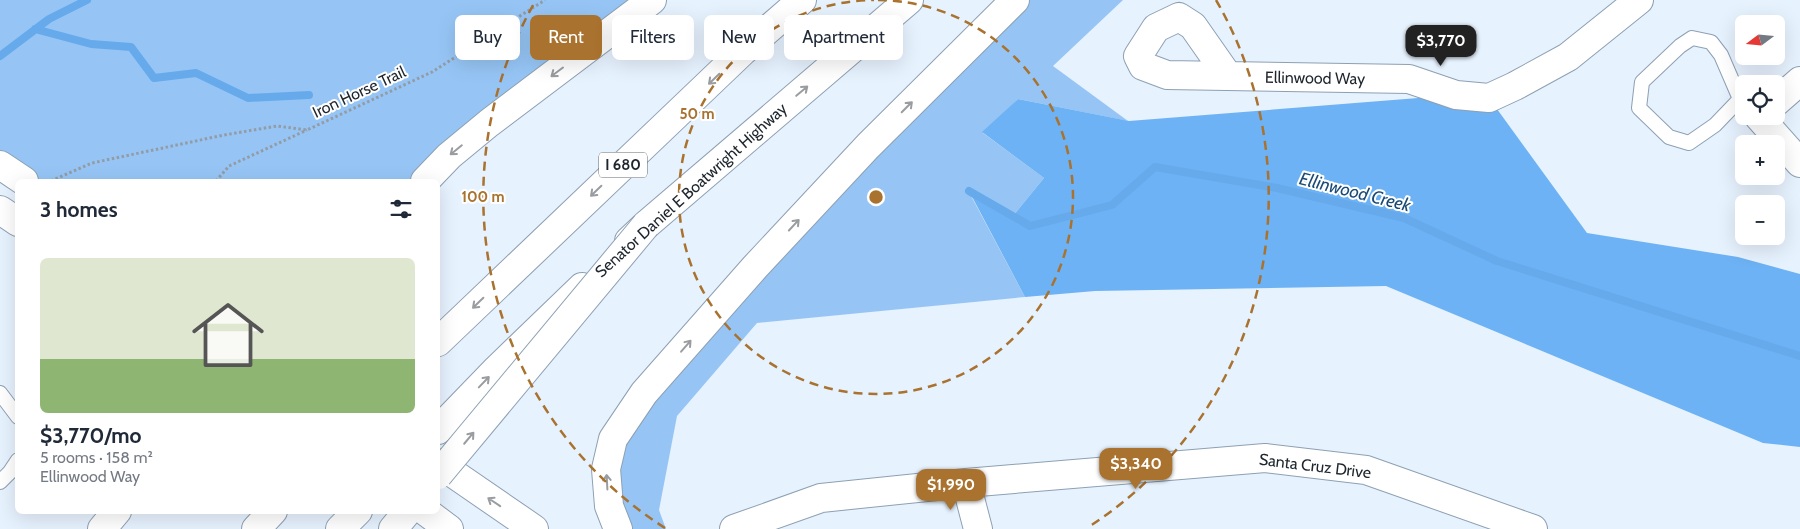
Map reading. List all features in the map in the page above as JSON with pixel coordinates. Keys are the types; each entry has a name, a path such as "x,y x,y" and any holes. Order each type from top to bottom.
{"main road":[{"path":"427,179 449,156 490,123 652,0"},
{"name":"I 680","path":"442,338 742,52 802,0"},
{"name":"Senator Daniel E Boatwright Highway","path":"440,428 497,369 646,225 909,0"},
{"path":"618,529 609,506 606,469 613,438 644,393 755,267 868,146 1015,0"},
{"name":"Ellinwood Way","path":"1228,76 1409,79 1456,94 1489,98 1568,57 1639,0"},
{"path":"1785,91 1800,81"},
{"path":"1769,125 1800,163"},
{"path":"0,165 21,179"},
{"path":"440,474 646,225"},
{"name":"Santa Cruz Drive","path":"734,529 821,498 966,483 1266,458 1366,470 1533,529"},
{"path":"440,464 534,529"},
{"path":"966,483 978,529"},
{"path":"340,529 355,514"},
{"path":"393,529 406,514"},
{"path":"429,514 449,529"}],"lane":[{"path":"1692,38 1711,42 1756,109 1715,125 1689,143 1669,137 1639,108 1642,82 1680,46 1692,38"},
{"path":"0,393 15,413"},
{"path":"0,482 15,464"}],"path":[{"name":"Iron Horse Trail","path":"55,179 92,163 224,135 277,126 307,130 432,72 545,0"},
{"path":"218,179 228,166 307,130"}],"shaded area":[{"path":"0,0 652,0 633,15 612,15 612,32 602,40 602,15 530,15 530,60 577,60 428,179 21,179 0,165"},
{"path":"1015,0 1123,0 1053,66 1128,121 1018,99 983,133 1044,178 1013,216 969,192 1025,297 757,323 677,416 659,510 666,529 618,529 613,439"},
{"path":"1456,95 1489,98 1587,233 1738,257 1800,274 1800,447 1763,443 1386,286 1095,291 1025,297 969,191 1013,216 1044,178 982,132 1018,99 1129,121"}],"waterway":[{"path":"0,56 49,19 87,0"},
{"name":"Ellinwood Creek","path":"35,29 91,44 131,47 154,78 196,73 248,98 309,95"},
{"name":"Ellinwood Creek","path":"969,191 1030,226 1112,205 1155,167 1277,188 1404,218 1497,261 1800,356"}]}
